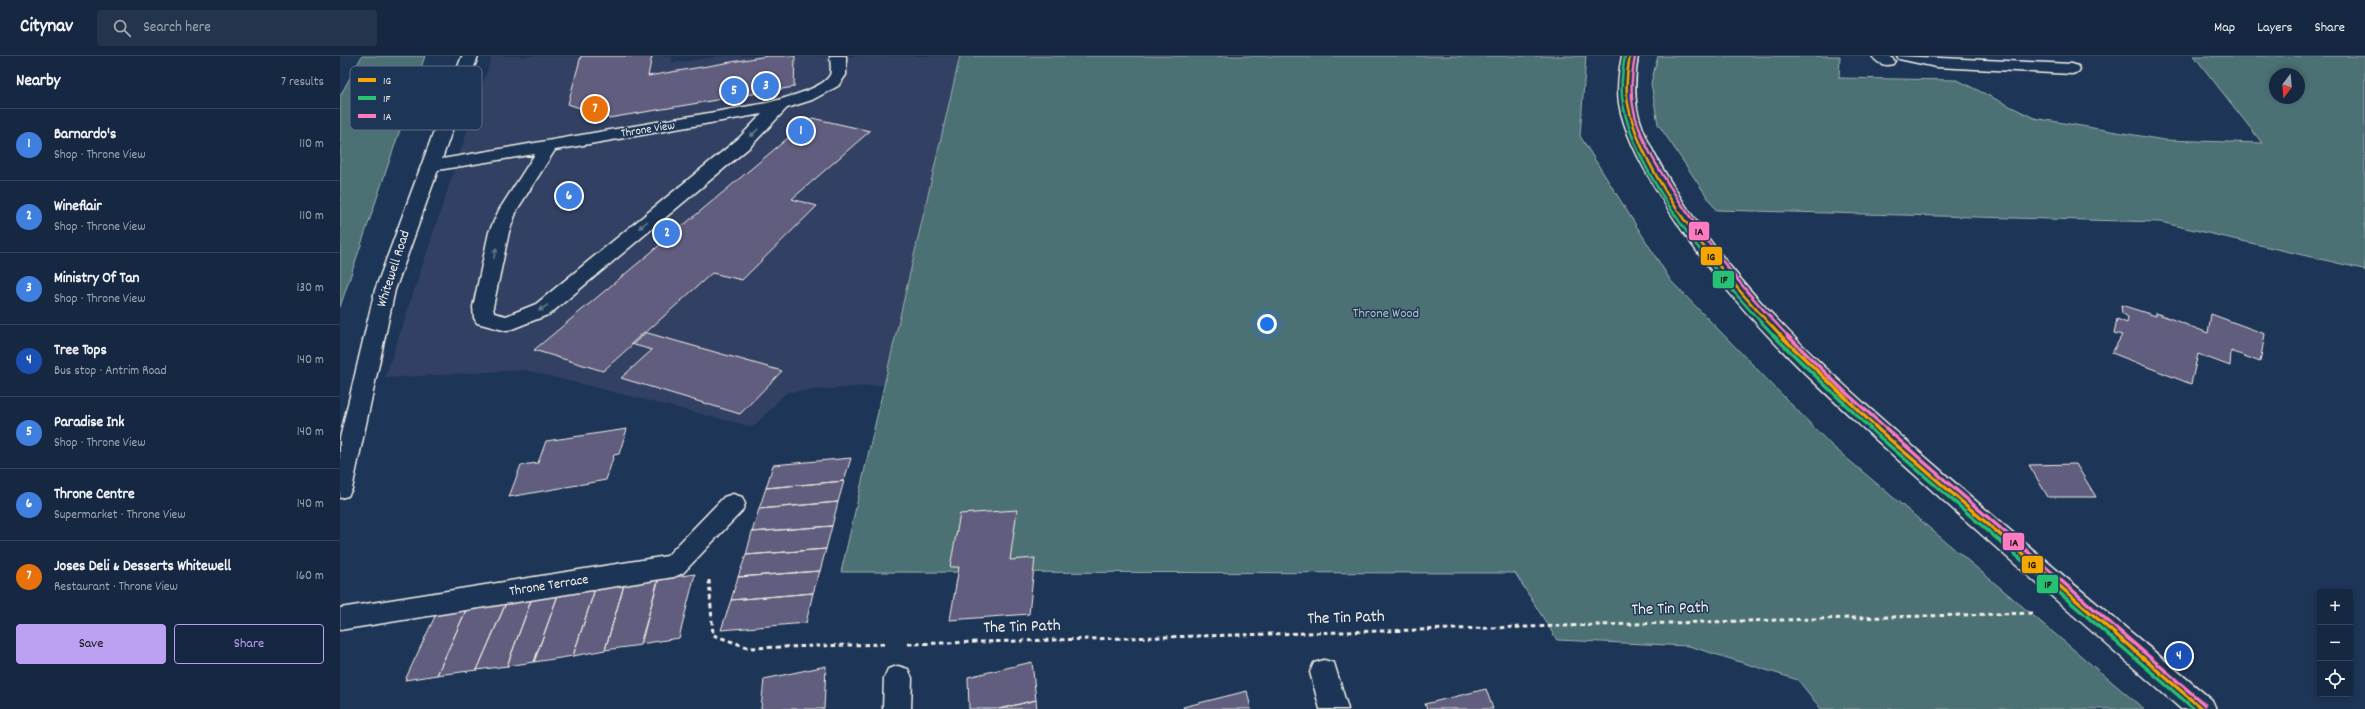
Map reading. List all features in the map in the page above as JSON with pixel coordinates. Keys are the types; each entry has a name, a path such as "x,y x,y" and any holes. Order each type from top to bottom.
{"street":[{"name":"Whitewell Road","path":"466,66 470,56"},
{"name":"Throne View","path":"430,166 729,116 780,104 808,95 830,84 838,75 838,56"},
{"path":"1630,56 1627,72 1626,94 1630,113 1637,133 1660,179 1693,231 1736,290 1826,381 1987,526 2202,709"},
{"path":"1904,56 1936,62 2072,69"},
{"path":"549,146 508,210 499,232 483,307 484,318 493,322 507,324 543,309 595,264 745,142 780,104"},
{"name":"Whitewell Road","path":"340,489 385,290 443,130"},
{"path":"674,566 733,504"},
{"name":"Throne Terrace","path":"340,619 674,566"},
{"path":"1324,672 1334,709"},
{"path":"897,709 898,678"}],"path":[{"path":"674,566 707,563 713,635 750,648 893,644"},
{"name":"The Tin Path","path":"901,644 2087,611"}],"shaded area":[{"path":"492,56 672,56 672,63 724,56 960,56 884,385 787,392 753,427 525,370 385,378 467,130 482,130 482,86"}],"green space":[{"path":"362,56 425,56 422,66 356,66"},
{"name":"Throne Wood","path":"960,56 1586,56 1580,136 1671,281 1831,445 2144,709 1821,709 1798,680 1689,646 1557,640 1515,573 841,572"},
{"path":"1658,56 1840,56 1839,78 1957,80 2034,118 2164,140 2262,143 2194,56 2365,56 2365,271 2363,269 2160,222 1716,210 1658,124 1651,83"},
{"path":"350,78 350,130 400,130 340,307 340,96"}],"building":[{"path":"581,56 652,56 648,76 767,56 795,56 794,87 609,118 568,104"},
{"path":"812,118 870,131 792,199 817,206 742,280 712,273 603,371 534,350"},
{"path":"2121,305 2156,316 2156,313 2208,333 2211,314 2265,334 2260,362 2231,351 2230,366 2198,354 2191,384 2112,353 2122,335 2114,333 2117,319 2127,323 2128,317 2122,313"},
{"path":"644,332 782,371 740,414 621,378 652,350 631,344"},
{"path":"627,429 619,454 614,455 606,480 509,497 521,465 538,463 546,441"},
{"path":"851,458 844,481 766,488 773,465"},
{"path":"2076,464 2096,497 2048,497 2029,465"},
{"path":"844,481 838,502 759,509 766,488"},
{"path":"838,502 832,526 752,532 759,509"},
{"path":"1017,510 1010,560 1035,558 1029,614 950,620 959,567 950,567 960,514"},
{"path":"832,526 826,549 746,555 752,532"},
{"path":"826,549 820,571 738,577 746,555"},
{"path":"820,571 813,593 731,600 738,577"},
{"path":"695,574 679,638 640,644 659,579"},
{"path":"658,579 641,645 605,650 624,585"},
{"path":"624,585 605,650 573,656 595,589"},
{"path":"595,589 573,656 534,662 558,595"},
{"path":"813,593 806,623 721,630 731,600"},
{"path":"558,595 534,662 507,666 532,598"},
{"path":"532,598 507,666 477,670 506,603"},
{"path":"506,603 477,670 437,675 467,608"},
{"path":"467,608 437,675 405,680 437,612"},
{"path":"1032,662 1036,700 999,709 969,709 968,677"},
{"path":"826,666 824,709 761,709 764,679"},
{"path":"1486,689 1493,709 1427,709 1425,704"},
{"path":"1247,691 1251,709 1184,709 1183,707"},
{"path":"1036,700 1037,709 999,709"}],"transit line":[{"name":"1F","path":"1625,56 1622,83 1623,103 1630,131 1645,164 1692,239 1760,322 1836,398 1876,434 1986,531 2194,709"},
{"name":"1G","path":"1630,56 1627,96 1632,120 1639,141 1666,191 1696,236 1728,278 1764,319 1840,395 2021,554 2202,709"},
{"name":"1A","path":"1635,57 1632,81 1632,100 1635,116 1648,148 1670,187 1700,232 1732,274 1768,315 1805,354 1884,427 2025,551 2205,705"}],"place":[{"name":"Ministry Of Tan","path":"766,86"},
{"name":"Paradise Ink","path":"734,91"},
{"name":"Joses Deli & Desserts Whitewell","path":"595,109"},
{"name":"Barnardo's","path":"801,131"},
{"name":"Throne Centre","path":"569,196"},
{"name":"Wineflair","path":"667,233"},
{"name":"Tree Tops","path":"2179,656"}]}
